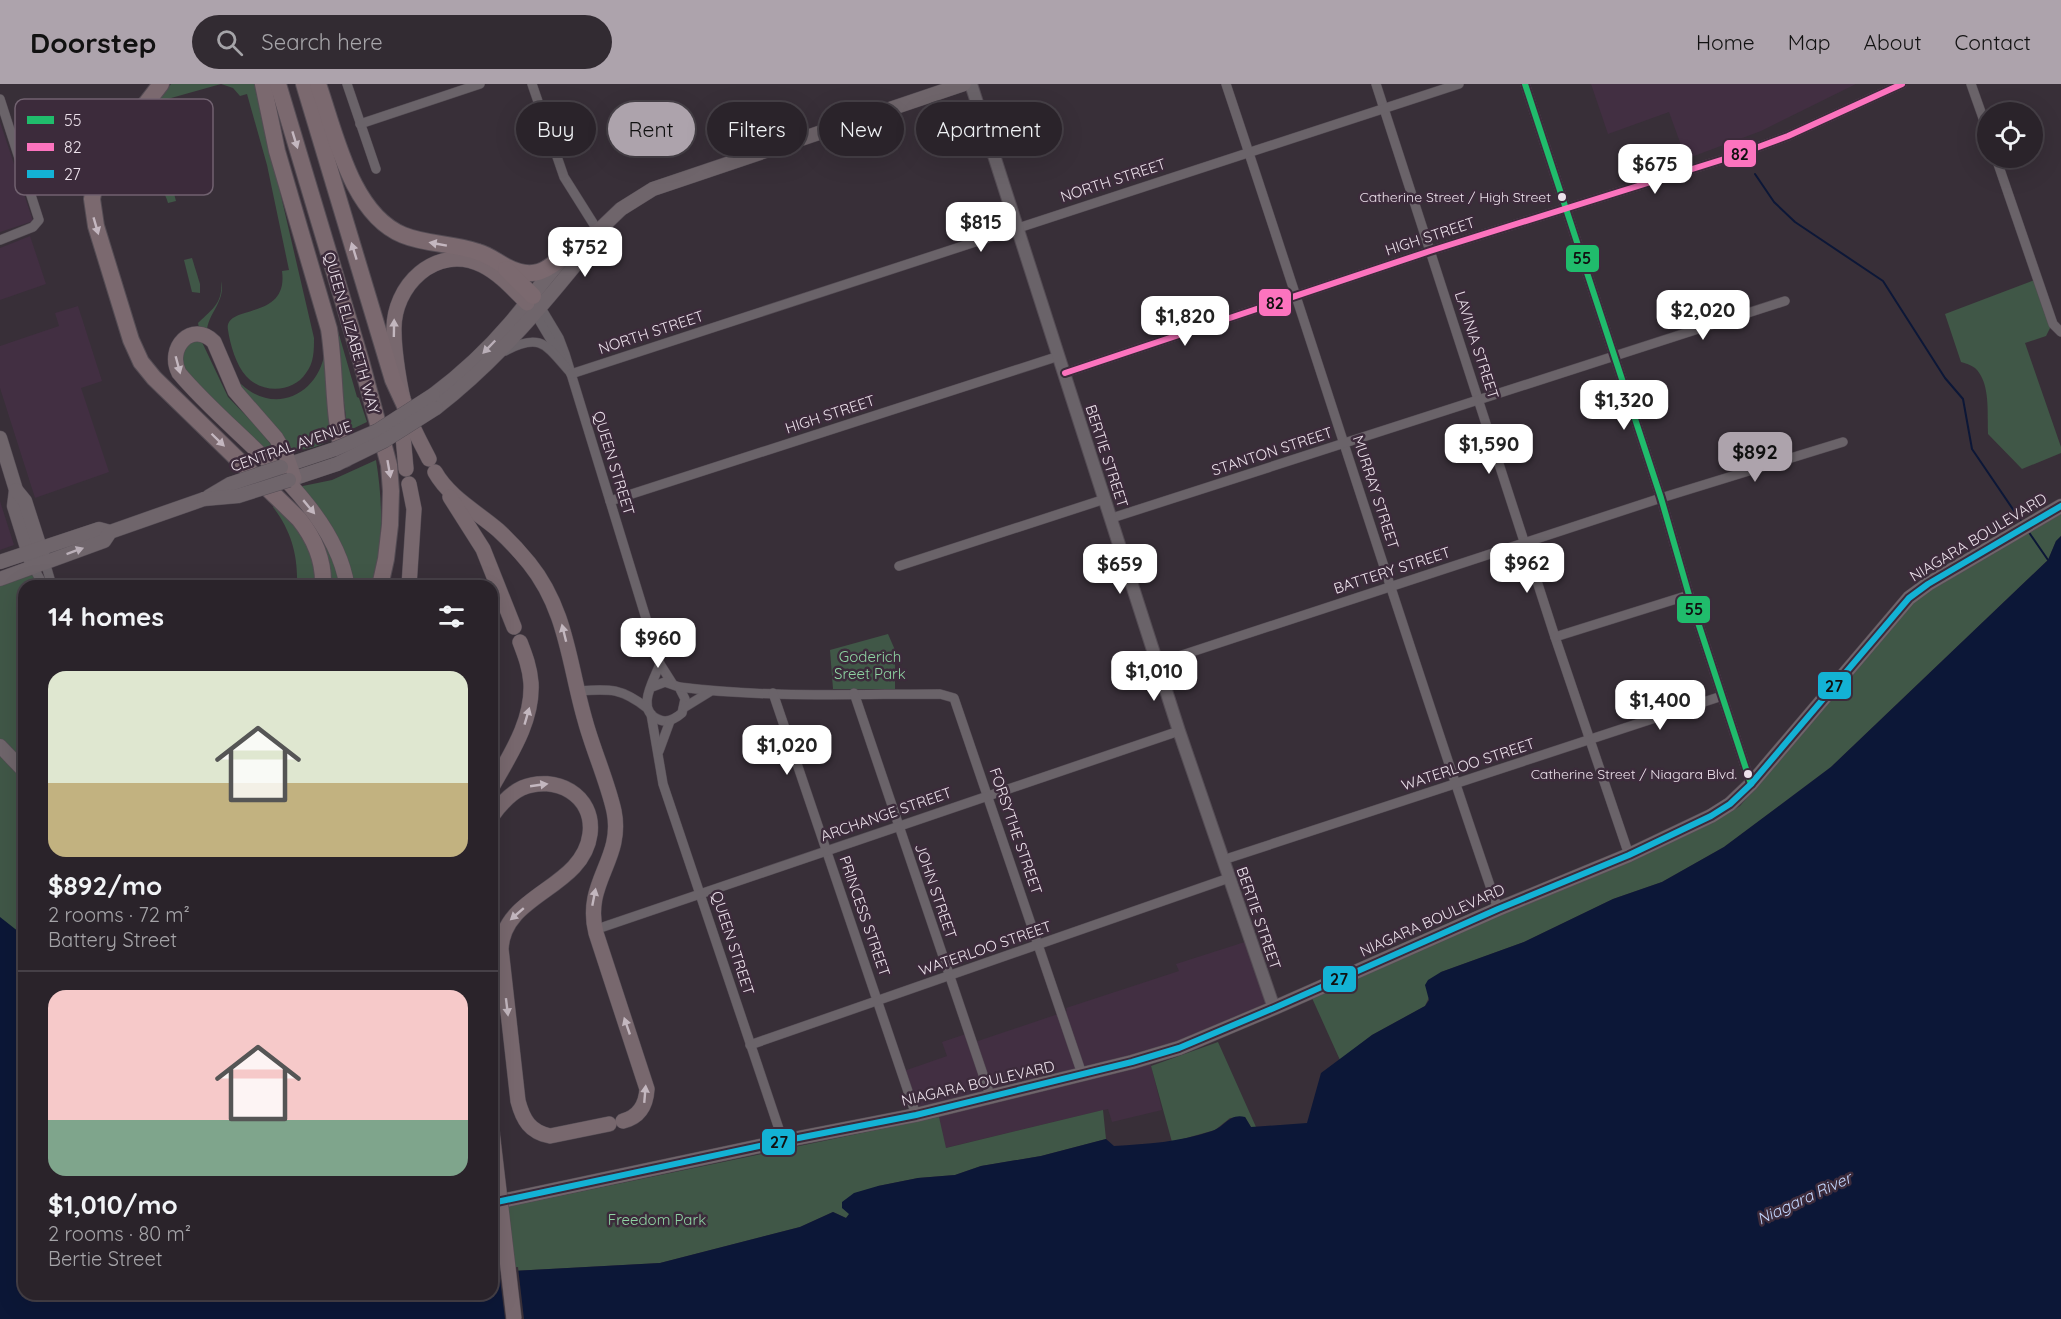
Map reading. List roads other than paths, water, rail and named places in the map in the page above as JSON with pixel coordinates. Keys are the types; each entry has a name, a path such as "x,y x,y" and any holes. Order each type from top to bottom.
{"highway":[{"path":"149,99 161,84"},
{"path":"263,84 277,151 329,329 333,352 335,416 339,451"},
{"name":"QUEEN ELIZABETH WAY","path":"278,84 361,361 389,465 390,525 381,580"},
{"name":"QUEEN ELIZABETH WAY","path":"304,84 405,416"},
{"path":"318,84 359,195 383,224 423,242 472,250 520,272 533,274 544,271 572,250"},
{"path":"93,195 93,216 131,340 141,362 153,378 292,511 304,526 319,554 323,580"},
{"path":"494,259 514,277 534,305"},
{"path":"410,580 414,509 407,477 405,416 395,343 394,321 398,301 420,272 447,261 464,260 481,264 505,280 534,305"},
{"path":"288,472 283,449 270,429 235,391 214,342 201,334 184,339 175,354 179,373 313,511 336,547 345,580"},
{"path":"405,416 435,471 477,538 496,580"},
{"path":"435,471 465,503 517,550 543,584 562,625 576,691 610,798 615,822 612,850 593,899 594,926 647,1089 646,1101 641,1111 633,1117 616,1123 550,1136 537,1132 523,1118 518,1101 501,949 503,932 510,919 565,876 579,862 590,834 589,814 585,805 571,790 543,783 519,790 498,809"},
{"path":"498,586 530,674 531,692 529,709 519,737 498,776"},
{"path":"498,1182 514,1319"}],"main road":[{"name":"CENTRAL AVENUE","path":"434,402 469,382 499,354 572,250 586,236 598,231 621,208 640,195 673,181 964,84"},
{"name":"CENTRAL AVENUE","path":"0,562 99,529 110,532 204,499 230,484 288,472 339,451 384,441 434,402 534,305 593,243 598,231"},
{"path":"0,438 16,490 14,506 39,565"},
{"name":"NIAGARA BOULEVARD","path":"498,1202 916,1115 991,1098 1179,1048 1498,909 1629,855 1711,816 1730,804 1751,784 1909,598 1928,584 2061,506"},
{"name":"CENTRAL AVENUE","path":"0,579 104,541 110,532"},
{"path":"0,746 18,760"}],"street":[{"path":"347,84 376,169"},
{"path":"360,124 480,84"},
{"path":"532,84 564,177 598,231"},
{"name":"BERTIE STREET","path":"971,84 1179,731 1274,1008"},
{"name":"MURRAY STREET","path":"1226,84 1498,909"},
{"name":"LAVINIA STREET","path":"1376,84 1555,637 1629,855"},
{"name":"NORTH STREET","path":"571,374 1459,84"},
{"path":"1525,84 1751,784"},
{"name":"HIGH STREET","path":"1065,373 1430,251 1737,155 1788,136 1902,84"},
{"path":"1971,84 1977,102"},
{"path":"0,99 15,146"},
{"path":"1999,168 2053,324 2061,332"},
{"path":"0,240 33,227 39,220 31,195"},
{"name":"STANTON STREET","path":"1112,518 1785,301"},
{"name":"QUEEN STREET","path":"534,305 571,374 660,664 675,685"},
{"path":"499,354 524,341 539,342 547,347 571,374"},
{"name":"HIGH STREET","path":"610,501 1059,356"},
{"name":"BATTERY STREET","path":"1158,663 1660,498 1842,442"},
{"path":"899,566 1106,499"},
{"path":"39,565 43,580"},
{"path":"39,565 48,580"},
{"path":"1555,637 1689,595"},
{"path":"649,711 646,699 660,664"},
{"path":"629,694 650,689 665,682 711,691 854,693"},
{"path":"675,685 685,699 685,707"},
{"path":"576,691 613,690 629,694 656,719 670,721 676,718 685,707 711,691"},
{"name":"PRINCESS STREET","path":"773,693 916,1115"},
{"name":"FORSYTHE STREET","path":"854,693 940,694 954,698 1082,1074"},
{"name":"JOHN STREET","path":"854,693 991,1098"},
{"name":"WATERLOO STREET","path":"1223,860 1722,696"},
{"name":"QUEEN STREET","path":"649,711 663,784 783,1141"},
{"name":"QUEEN STREET","path":"658,754 670,721"},
{"name":"ARCHANGE STREET","path":"603,927 1179,731"},
{"name":"WATERLOO STREET","path":"750,1045 1229,878"}],"water":[{"name":"Niagara River","path":"2061,536 2061,1319 0,1319 0,917 18,931 18,1300 498,1300 498,1272 660,1263 800,1227 833,1212 846,1218 849,1214 842,1208 842,1202 854,1193 878,1186 918,1178 955,1175 981,1166 1041,1156 1106,1139 1114,1146 1175,1140 1212,1131 1240,1116 1245,1117 1251,1127 1307,1123 1321,1073 1372,1035 1425,1006 1429,1000 1425,985 1428,980 1441,972 1524,942 1613,899 1662,882 1724,847 1831,767 2048,560 2056,541"}],"waterway":[{"path":"1755,174 1774,202 1795,222 1883,281 1945,378 1963,399 1972,449 2023,524"},
{"path":"2028,531 2048,560"}],"place":[{"name":"Catherine Street / High Street","path":"1562,197"},
{"name":"Catherine Street / Niagara Blvd.","path":"1748,774"}],"park label":[{"name":"Goderich Sreet Park","path":"870,664"},
{"name":"Freedom Park","path":"657,1219"}]}
